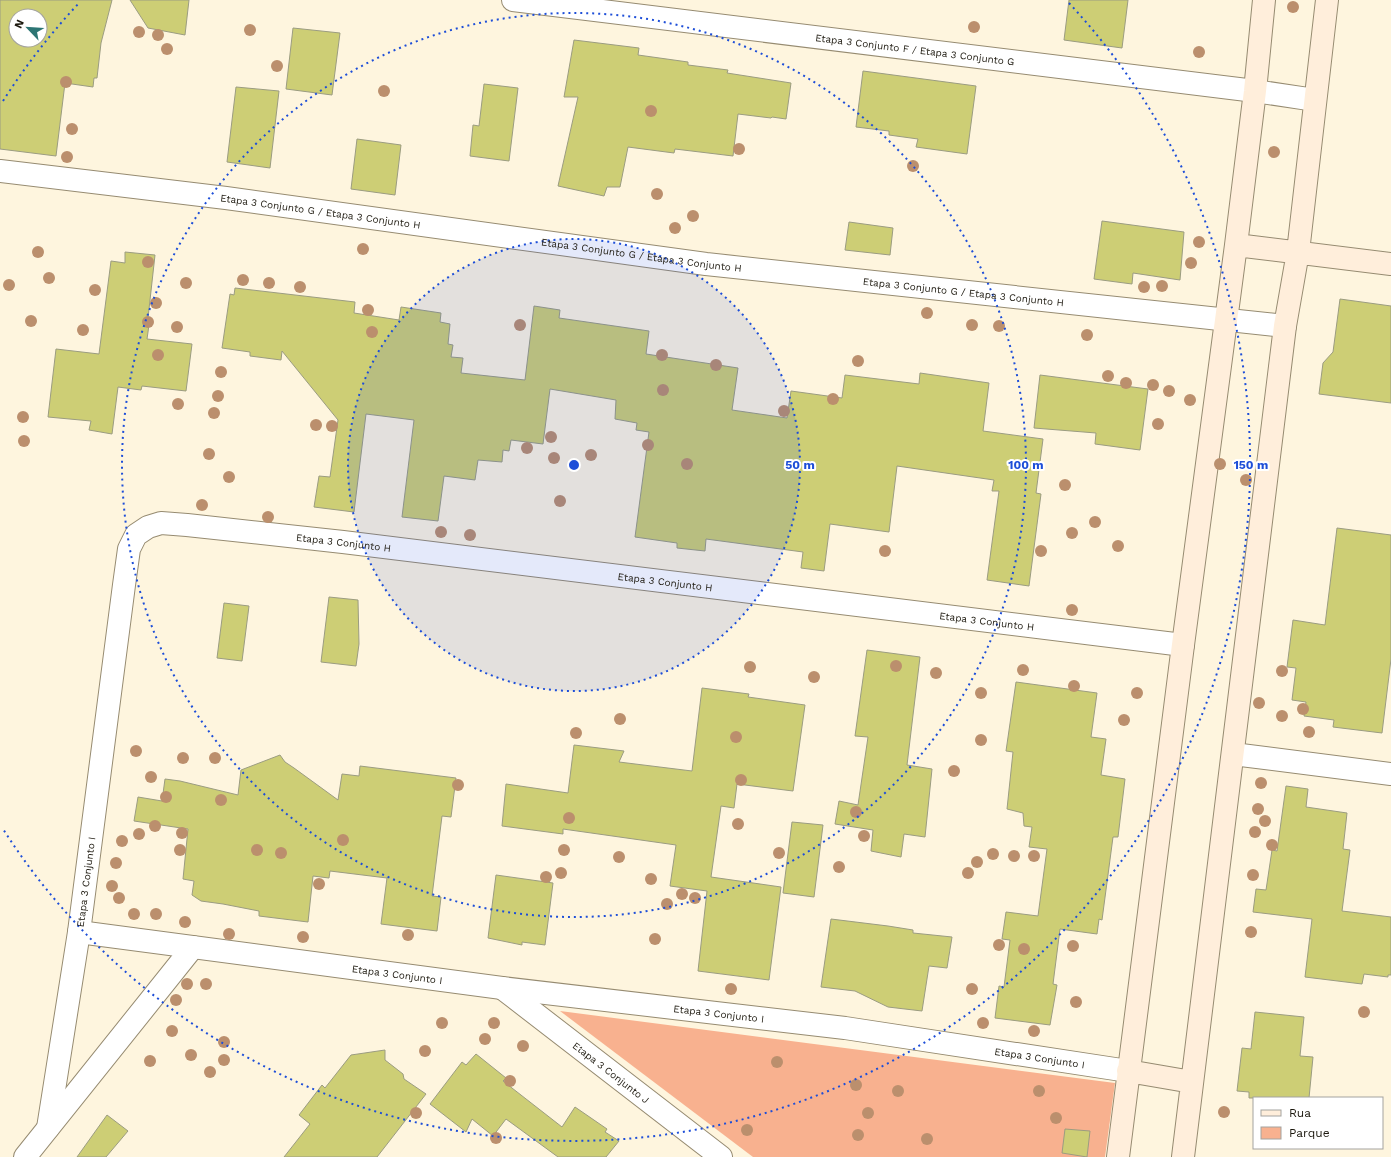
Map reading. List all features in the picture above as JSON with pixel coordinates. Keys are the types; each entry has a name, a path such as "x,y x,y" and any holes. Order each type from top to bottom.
{"street":[{"name":"Etapa 3 Conjunto F / Etapa 3 Conjunto G","path":"514,0 1254,91 1315,100"},
{"path":"1118,1157 1225,319 1236,245 1264,0"},
{"path":"1183,1157 1285,326 1298,252 1327,0"},
{"name":"Etapa 3 Conjunto G / Etapa 3 Conjunto H","path":"0,171 234,199 706,264 1285,326"},
{"path":"1236,245 1391,264"},
{"name":"Etapa 3 Conjunto H","path":"148,527 161,523 187,524 1183,645"},
{"name":"Etapa 3 Conjunto I","path":"148,527 136,535 130,549 79,932 502,988 845,1028 1128,1071"},
{"path":"1233,754 1391,774"},
{"path":"48,1128 79,932"},
{"path":"25,1157 194,947"},
{"name":"Etapa 3 Conjunto J","path":"502,988 721,1157"},
{"path":"1128,1071 1192,1082"}],"green space":[{"path":"560,1011 1115,1083 1105,1157 753,1157"}],"building":[{"path":"0,0 112,0 101,43 97,78 94,78 93,87 65,83 56,156 0,149"},
{"path":"130,0 189,0 185,35 148,28"},
{"path":"1069,0 1128,0 1122,48 1064,40"},
{"path":"293,28 340,33 332,95 286,89"},
{"path":"574,40 639,48 638,55 688,62 688,65 728,70 727,73 791,83 786,119 738,114 733,156 675,149 674,153 628,147 620,187 607,187 604,196 558,186 578,97 564,97"},
{"path":"863,71 976,86 967,154 916,147 918,139 889,135 889,131 856,127"},
{"path":"484,84 518,88 509,161 470,156 473,125 479,126"},
{"path":"236,87 279,91 270,168 227,162"},
{"path":"357,139 401,145 395,195 351,189"},
{"path":"1102,221 1184,232 1180,280 1133,273 1132,284 1094,279"},
{"path":"849,222 893,228 890,255 845,250"},
{"path":"125,252 155,255 147,339 192,344 186,391 142,386 141,390 118,387 112,434 89,430 91,421 48,417 56,349 99,354 111,261 125,263"},
{"path":"235,288 355,302 354,313 399,320 401,307 441,313 440,322 450,324 448,344 453,345 451,357 463,358 461,373 525,380 534,306 560,310 559,318 649,331 646,354 738,368 732,410 787,418 791,391 842,398 845,375 919,384 920,373 989,383 983,431 1043,439 1036,493 1041,494 1029,586 987,580 999,491 992,491 994,480 897,466 889,532 830,524 824,571 801,568 803,552 706,539 705,551 677,548 677,543 635,537 649,432 636,430 637,423 615,419 616,400 550,389 543,444 511,440 509,451 503,450 502,462 478,460 475,480 444,476 438,521 402,517 414,420 366,414 354,512 314,507 319,476 330,477 338,420 282,351 281,360 250,356 250,352 222,348 230,294 234,295"},
{"path":"1340,299 1391,306 1391,403 1319,394 1323,363 1333,352"},
{"path":"1040,375 1148,389 1140,450 1095,444 1096,433 1034,428"},
{"path":"1337,528 1391,535 1391,659 1382,733 1333,727 1334,720 1304,716 1306,702 1292,700 1296,668 1287,667 1293,620 1325,625"},
{"path":"329,597 358,600 359,644 356,666 321,662"},
{"path":"224,603 249,606 242,661 217,658"},
{"path":"867,650 920,657 907,765 932,769 925,837 904,834 901,857 871,851 873,830 835,824 839,801 858,805 868,737 855,736"},
{"path":"1016,682 1097,693 1091,737 1106,739 1101,775 1125,779 1118,837 1113,837 1102,920 1099,919 1097,934 1060,929 1053,984 1057,985 1050,1025 995,1018 999,986 1004,987 1010,940 1002,939 1006,912 1038,916 1047,849 1029,847 1032,827 1024,826 1023,813 1007,809 1013,752 1006,751"},
{"path":"702,688 749,694 748,697 805,705 793,791 737,784 734,808 721,806 711,877 781,887 769,980 698,971 707,891 670,886 676,845 563,829 563,834 502,826 506,784 568,793 574,745 624,751 619,762 692,771"},
{"path":"280,755 285,762 338,800 342,774 359,776 360,766 456,778 451,817 442,816 432,896 441,897 437,931 381,924 387,878 330,871 329,878 313,876 308,922 259,916 259,911 201,901 192,895 194,881 183,879 188,829 134,821 138,797 162,801 165,779 180,781 238,795 241,770"},
{"path":"1286,786 1308,789 1306,807 1347,813 1343,849 1350,850 1342,911 1391,917 1391,975 1388,975 1388,977 1364,974 1362,984 1305,977 1312,919 1253,912 1256,889 1266,890 1272,850 1277,851"},
{"path":"792,822 823,825 814,897 783,893"},
{"path":"496,875 553,883 545,945 522,942 522,945 488,938"},
{"path":"831,919 913,930 913,933 952,937 947,968 929,966 922,1011 888,1007 855,991 821,987"},
{"path":"1255,1012 1304,1017 1300,1056 1313,1057 1309,1097 1249,1098 1249,1092 1237,1091 1242,1048 1251,1049"},
{"path":"385,1050 385,1060 403,1074 404,1079 426,1094 377,1157 284,1157 310,1124 299,1115 322,1085 325,1088 351,1055"},
{"path":"476,1054 506,1078 503,1081 562,1127 575,1107 607,1129 605,1132 619,1141 606,1157 558,1157 506,1119 493,1136 472,1119 466,1132 430,1104 462,1062 466,1065"},
{"path":"107,1115 128,1131 106,1157 77,1157"},
{"path":"1065,1129 1090,1131 1087,1157 1062,1153"}]}
